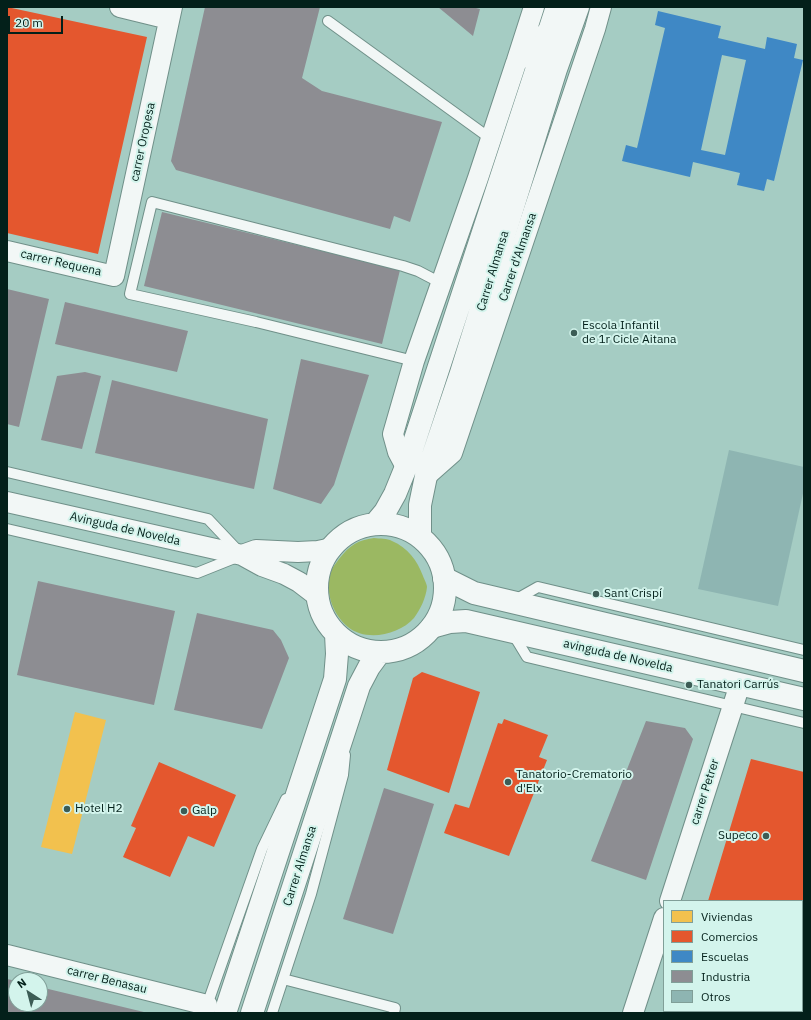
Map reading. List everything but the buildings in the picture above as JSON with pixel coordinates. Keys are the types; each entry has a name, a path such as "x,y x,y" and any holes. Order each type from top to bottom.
{"main road":[{"path":"375,524 385,512 395,494 406,467 557,7"},
{"name":"Carrer Almansa","path":"420,536 420,505 426,476 461,373 556,69 578,7"},
{"path":"375,524 395,525 420,536 430,546 439,560 444,578 445,592 443,605 439,616 432,627 420,639 406,647 394,651 371,652 356,648 347,643 336,634 328,624 321,613 316,595 319,571 326,554 336,541 363,526 375,524"},
{"path":"444,578 474,593 804,671"},
{"name":"avinguda de Novelda","path":"432,627 450,622 466,621 804,700"},
{"path":"212,1010 314,740 334,679 337,654 336,634"},
{"name":"Carrer Almansa","path":"252,1013 359,686 369,667 380,652"}],"street":[{"path":"120,7 170,13"},
{"path":"406,467 398,452 393,434 414,362 491,138 534,7"},
{"name":"Carrer d'Almansa","path":"426,476 452,453 595,29 601,7"},
{"name":"carrer Oropesa","path":"114,276 170,13"},
{"path":"516,63 550,29"},
{"name":"Carrer d'Almansa","path":"556,69 595,29"},
{"name":"carrer Requena","path":"7,251 114,276"},
{"name":"Avinguda de Novelda","path":"7,502 242,555 262,566 284,574 299,582 316,595"},
{"name":"Avinguda de Novelda","path":"242,555 256,550 298,552 318,551 332,548"},
{"name":"carrer Petrer","path":"670,900 740,684"},
{"path":"633,1013 663,921"},
{"name":"carrer Benasau","path":"7,955 212,1010"}],"lane":[{"path":"328,22 491,138"},
{"path":"414,362 256,322 130,294 152,202 418,270 441,282"},
{"path":"7,472 208,519 242,555 197,572 7,529"},
{"path":"512,602 538,587 804,650"},
{"path":"512,632 527,657 804,723"},
{"name":"Carrer Almansa","path":"272,1013 310,894 343,775 348,720"},
{"path":"283,979 395,1008 394,1013"}],"green space":[{"path":"374,538 390,540 403,547 418,565 427,587 420,608 408,624 391,632 373,635 355,632 342,621 333,608 329,592 329,584 332,569 347,550 363,540"}],"place":[{"name":"Escola Infantil de 1r Cicle Aitana","path":"574,333"},
{"name":"Sant Crispí","path":"596,594"},
{"name":"Tanatori Carrús","path":"689,685"},
{"name":"Tanatorio-Crematorio d'Elx","path":"508,782"},
{"name":"Hotel H2","path":"67,809"},
{"name":"Galp","path":"184,811"},
{"name":"Supeco","path":"766,836"}]}
